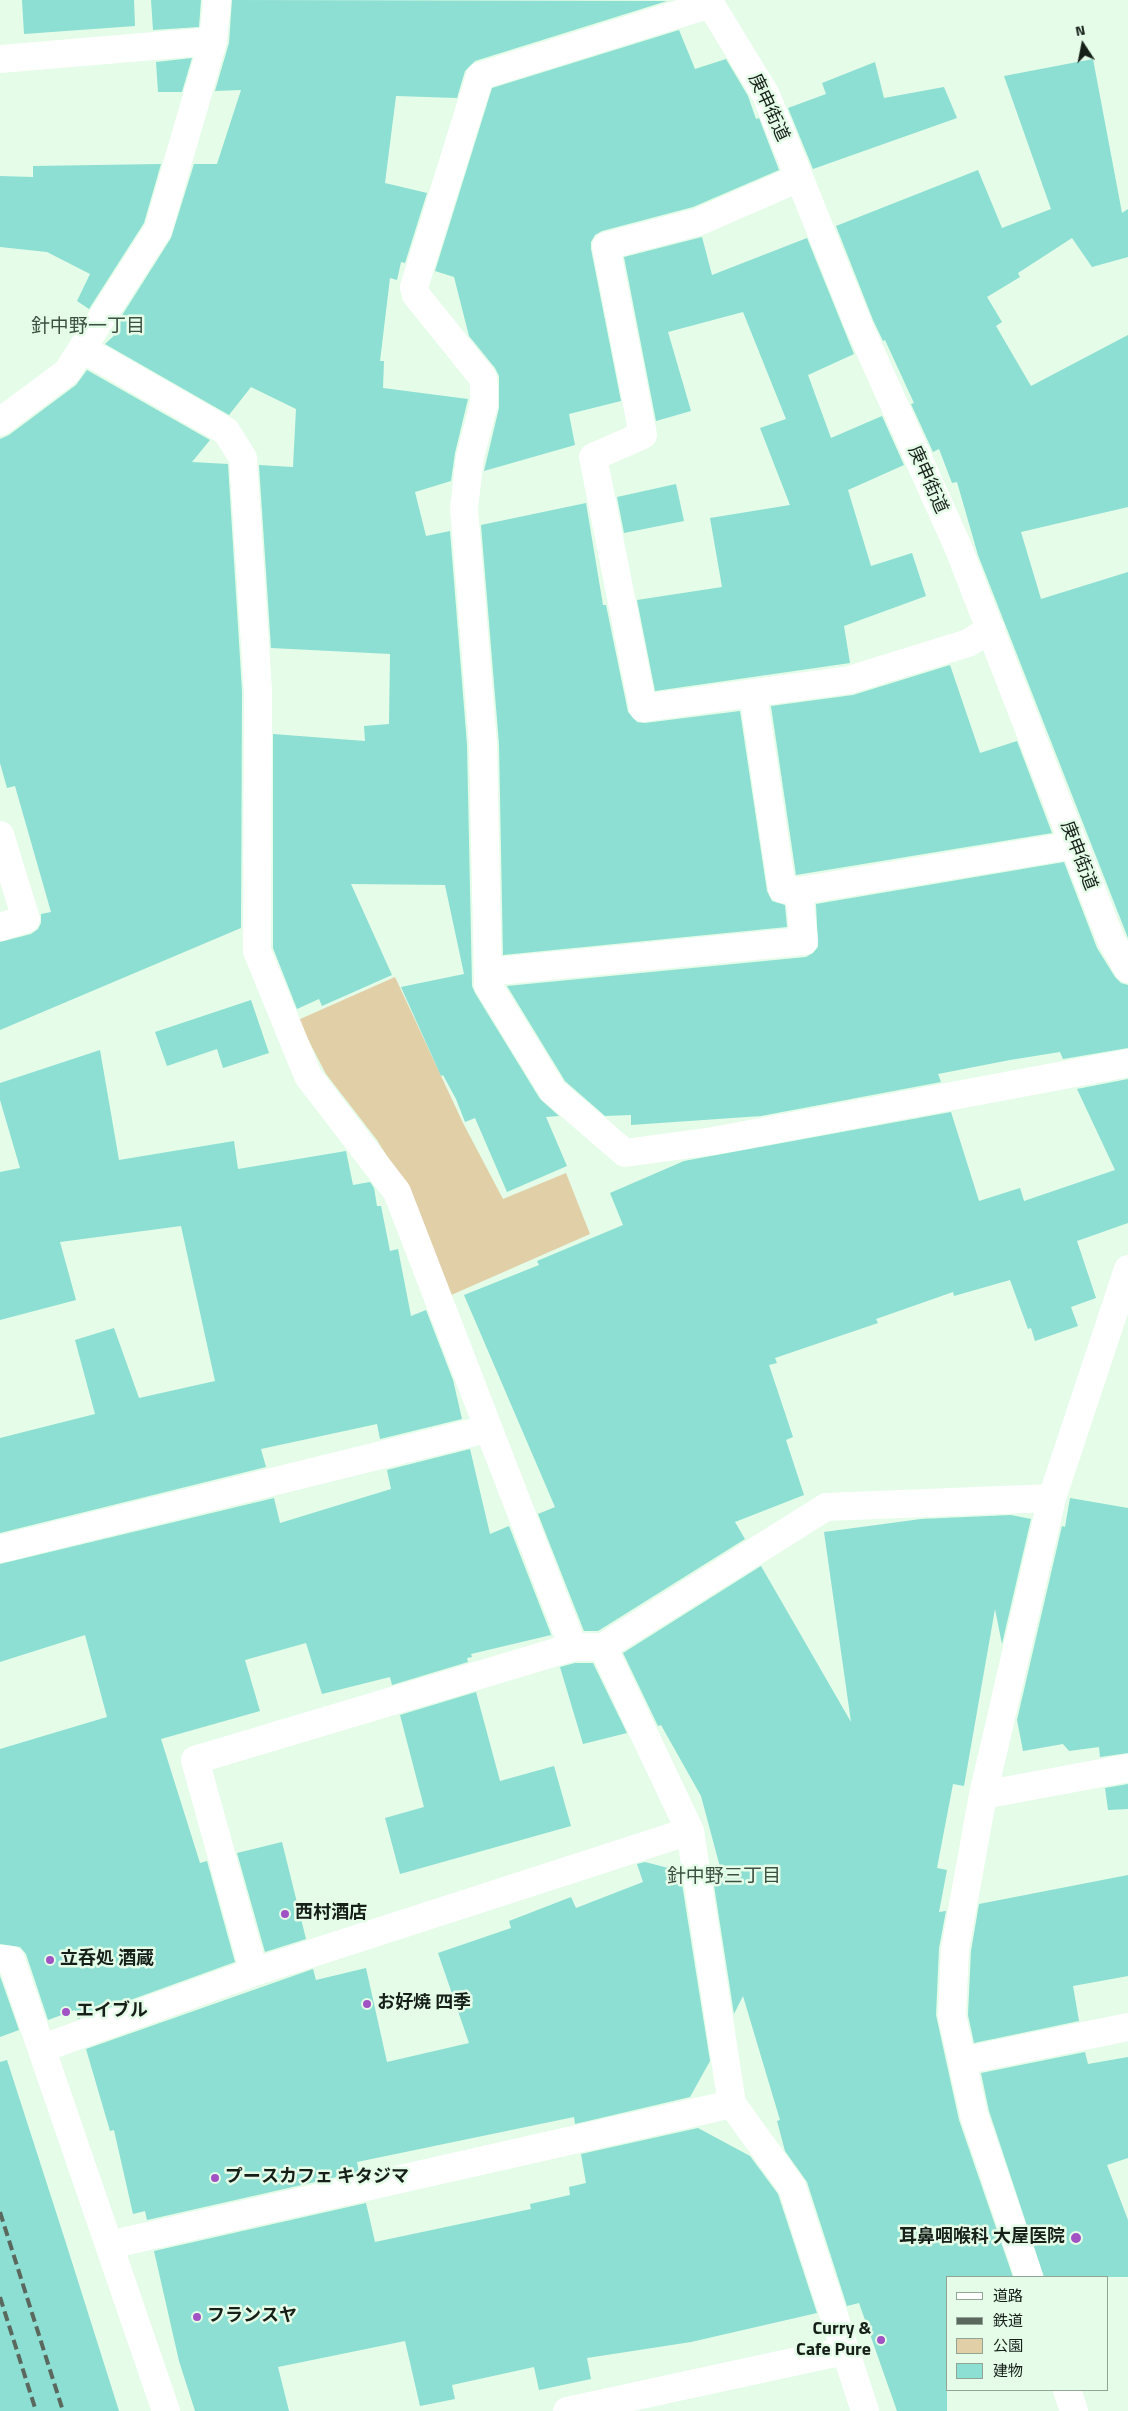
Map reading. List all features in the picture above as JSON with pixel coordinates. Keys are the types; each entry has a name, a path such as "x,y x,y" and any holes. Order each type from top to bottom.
{"street":[{"path":"0,422 67,372 158,230 213,41 217,0"},
{"path":"709,2 480,76 414,287 416,295 482,378 484,387 484,404 470,457 464,508 483,744 488,985 552,1091 626,1153 712,1141 1128,1064"},
{"name":"庚申街道","path":"709,2 766,95 858,326 958,547 1111,940 1128,969"},
{"path":"0,59 213,41"},
{"path":"799,178 698,222 606,246 644,435 593,457 643,708 849,680 968,643 991,629"},
{"path":"81,351 97,357 226,430 243,458 258,691 257,951 308,1076 397,1192 487,1429 573,1647"},
{"path":"753,693 782,889 799,891 1074,845"},
{"path":"0,834 26,919 0,927"},
{"path":"488,972 804,941 799,891"},
{"path":"1029,2276 974,2115 952,2016 955,1949 983,1795 1052,1498 1128,1269"},
{"path":"0,1549 487,1429"},
{"path":"254,1972 195,1760 573,1647 603,1647 826,1507 1052,1498"},
{"path":"603,1647 690,1831 732,2104 792,2187 865,2411"},
{"path":"983,1795 1128,1768"},
{"path":"43,2048 254,1972 690,1831"},
{"path":"0,1959 11,1960 43,2048 166,2411"},
{"path":"962,2061 1128,2027"},
{"path":"109,2245 732,2104"},
{"path":"568,2411 844,2350"},
{"path":"1067,2391 1074,2411"}],"green space":[{"path":"395,977 463,1123 503,1199 566,1173 590,1234 449,1296 403,1182 377,1140 326,1074 298,1020"}],"building":[{"path":"22,0 134,0 135,26 24,34"},
{"path":"151,0 201,0 199,27 153,30"},
{"path":"232,0 667,1 475,61 465,71 457,98 396,96 385,183 427,193 405,263 401,262 397,280 390,278 380,361 384,361 383,388 468,399 455,453 451,481 415,492 426,536 450,531 467,745 472,986 540,1099 559,1116 546,1117 567,1166 507,1192 475,1118 465,1122 456,1099 443,1075 441,1076 401,987 464,974 445,885 351,884 392,975 322,1006 319,999 297,1009 273,948 273,734 365,741 364,726 389,724 390,654 271,648 259,465 293,467 296,409 251,387 229,415 105,344 119,331 114,328 171,238 194,164 217,164 241,90 215,91 229,43"},
{"path":"679,30 695,69 726,59 748,96 756,119 759,118 779,170 693,207 602,231 595,235 591,242 591,249 621,401 569,414 575,445 484,471 499,408 499,376 495,368 469,336 454,277 435,271 492,88"},
{"path":"192,58 182,92 158,92 156,62"},
{"path":"1093,59 1122,213 1128,209 1128,257 1092,267 1072,238 1018,273 1020,277 987,297 1002,322 996,326 1031,386 1128,335 1128,507 1021,532 1041,599 1128,572 1128,938 978,555 957,482 952,483 939,449 933,452 911,404 914,403 885,340 883,341 873,320 836,226 978,170 1002,228 1051,209 1004,76"},
{"path":"875,62 884,98 944,87 957,118 813,169 788,108 826,94 822,83"},
{"path":"161,164 144,223 89,309 77,301 90,274 47,252 0,247 0,176 33,177 33,166"},
{"path":"702,237 712,275 807,238 854,354 808,375 831,438 882,416 904,465 848,490 871,566 912,553 926,596 844,626 850,663 655,691 637,600 722,587 710,518 790,505 760,428 786,419 743,312 668,332 691,411 656,421 624,257"},
{"path":"87,370 210,440 192,462 228,464 242,691 241,928 0,1030 0,942 31,934 38,929 41,923 41,914 51,912 15,786 7,788 0,763 0,439 9,435 76,385"},
{"path":"676,484 684,521 624,533 617,497"},
{"path":"586,503 603,605 606,605 628,712 637,722 645,723 740,711 767,891 772,901 785,905 787,927 503,955 499,744 481,525"},
{"path":"950,665 980,753 1017,741 1052,833 796,875 771,706 853,695"},
{"path":"1064,862 1097,948 1115,977 1121,983 1128,985 1128,1048 1063,1059 1060,1052 1010,1060 938,1074 941,1082 761,1116 631,1125 631,1115 605,1116 565,1081 507,986 806,957 818,947 816,904"},
{"path":"251,1000 269,1053 223,1068 217,1049 167,1066 155,1032"},
{"path":"100,1050 119,1160 234,1141 238,1169 346,1151 353,1185 370,1182 374,1188 377,1206 381,1206 390,1251 398,1249 411,1316 426,1310 453,1380 462,1419 380,1439 377,1424 261,1449 266,1467 0,1533 0,1438 95,1414 75,1340 114,1328 139,1398 215,1381 181,1226 60,1242 76,1300 0,1320 0,1172 20,1168 0,1100 0,1083"},
{"path":"1128,1079 1128,1223 1077,1241 1096,1298 1071,1307 1078,1326 1035,1341 1031,1328 1028,1329 1010,1280 954,1296 953,1292 876,1319 878,1323 775,1358 777,1363 769,1365 793,1437 786,1440 804,1495 735,1522 745,1539 598,1631 584,1631 538,1514 555,1507 464,1295 539,1265 537,1261 623,1225 610,1193 684,1161 951,1112 979,1201 1020,1188 1024,1201 1115,1170 1077,1089"},
{"path":"470,1449 490,1534 509,1526 552,1637 551,1635 471,1654 472,1657 467,1658 468,1662 392,1685 390,1677 322,1694 306,1643 245,1660 260,1711 161,1739 200,1863 207,1861 235,1962 78,2019 75,2010 48,2020 26,1954 20,1947 0,1944 0,1749 107,1717 85,1635 0,1662 0,1564 274,1498 280,1523 391,1489 387,1470"},
{"path":"1070,1498 1128,1508 1128,1753 1100,1757 1099,1747 1069,1751 1063,1744 1023,1751 1017,1720 1062,1526 1065,1527"},
{"path":"1011,1515 1031,1519 1002,1644 995,1609 964,1786 953,1784 937,1868 947,1870 939,1912 946,1911 939,1948 936,2015 959,2120 1013,2276 946,2276 947,2411 897,2411 859,2303 847,2306 807,2182 785,2151 777,2121 780,2120 743,1996 734,2014 713,1879 724,1882 701,1796 661,1725 658,1726 623,1653 761,1566 851,1722 824,1532 921,1519"},
{"path":"575,1663 593,1663 627,1733 583,1744 560,1667"},
{"path":"476,1692 500,1781 554,1766 571,1826 400,1874 385,1818 424,1807 400,1715"},
{"path":"1128,1784 1128,1809 1108,1810 1105,1788"},
{"path":"282,1842 306,1939 265,1952 237,1853"},
{"path":"645,1862 680,1871 710,2061 690,2097 575,2124 574,2117 357,2162 359,2172 147,2220 145,2211 133,2214 114,2130 110,2131 86,2049 313,1969 316,1980 366,1968 387,2062 469,2043 438,1953 511,1928 509,1921 571,1897 576,1908 643,1882 637,1864"},
{"path":"1128,1875 1128,1976 1073,1986 1079,2021 974,2043 968,2015 971,1951 979,1904"},
{"path":"0,1976 19,2030 0,2037"},
{"path":"1085,2052 1088,2064 1128,2057 1128,2158 1107,2165 1128,2220 1128,2277 1044,2276 989,2111 981,2073"},
{"path":"7,2060 119,2411 0,2411 0,2062"},
{"path":"698,2128 750,2156 778,2194 817,2313 691,2342 587,2358 591,2379 539,2390 534,2367 452,2385 455,2399 420,2406 405,2341 278,2367 289,2411 195,2411 179,2361 154,2251 366,2203 375,2242 531,2209 530,2204 570,2195 569,2187 586,2183 581,2154"}],"railway":[{"path":"0,2212 63,2411"},
{"path":"0,2297 36,2411"}],"place":[{"name":"西村酒店","path":"285,1914"},
{"name":"立呑処 酒蔵","path":"50,1960"},
{"name":"お好焼 四季","path":"367,2004"},
{"name":"エイブル","path":"66,2012"},
{"name":"プースカフェ キタジマ","path":"215,2178"},
{"name":"耳鼻咽喉科 大屋医院","path":"1076,2238"},
{"name":"フランスヤ","path":"197,2317"},
{"name":"Curry & Cafe Pure","path":"881,2340"}],"district":[{"name":"針中野一丁目","path":"88,327"},
{"name":"針中野三丁目","path":"724,1877"}]}
